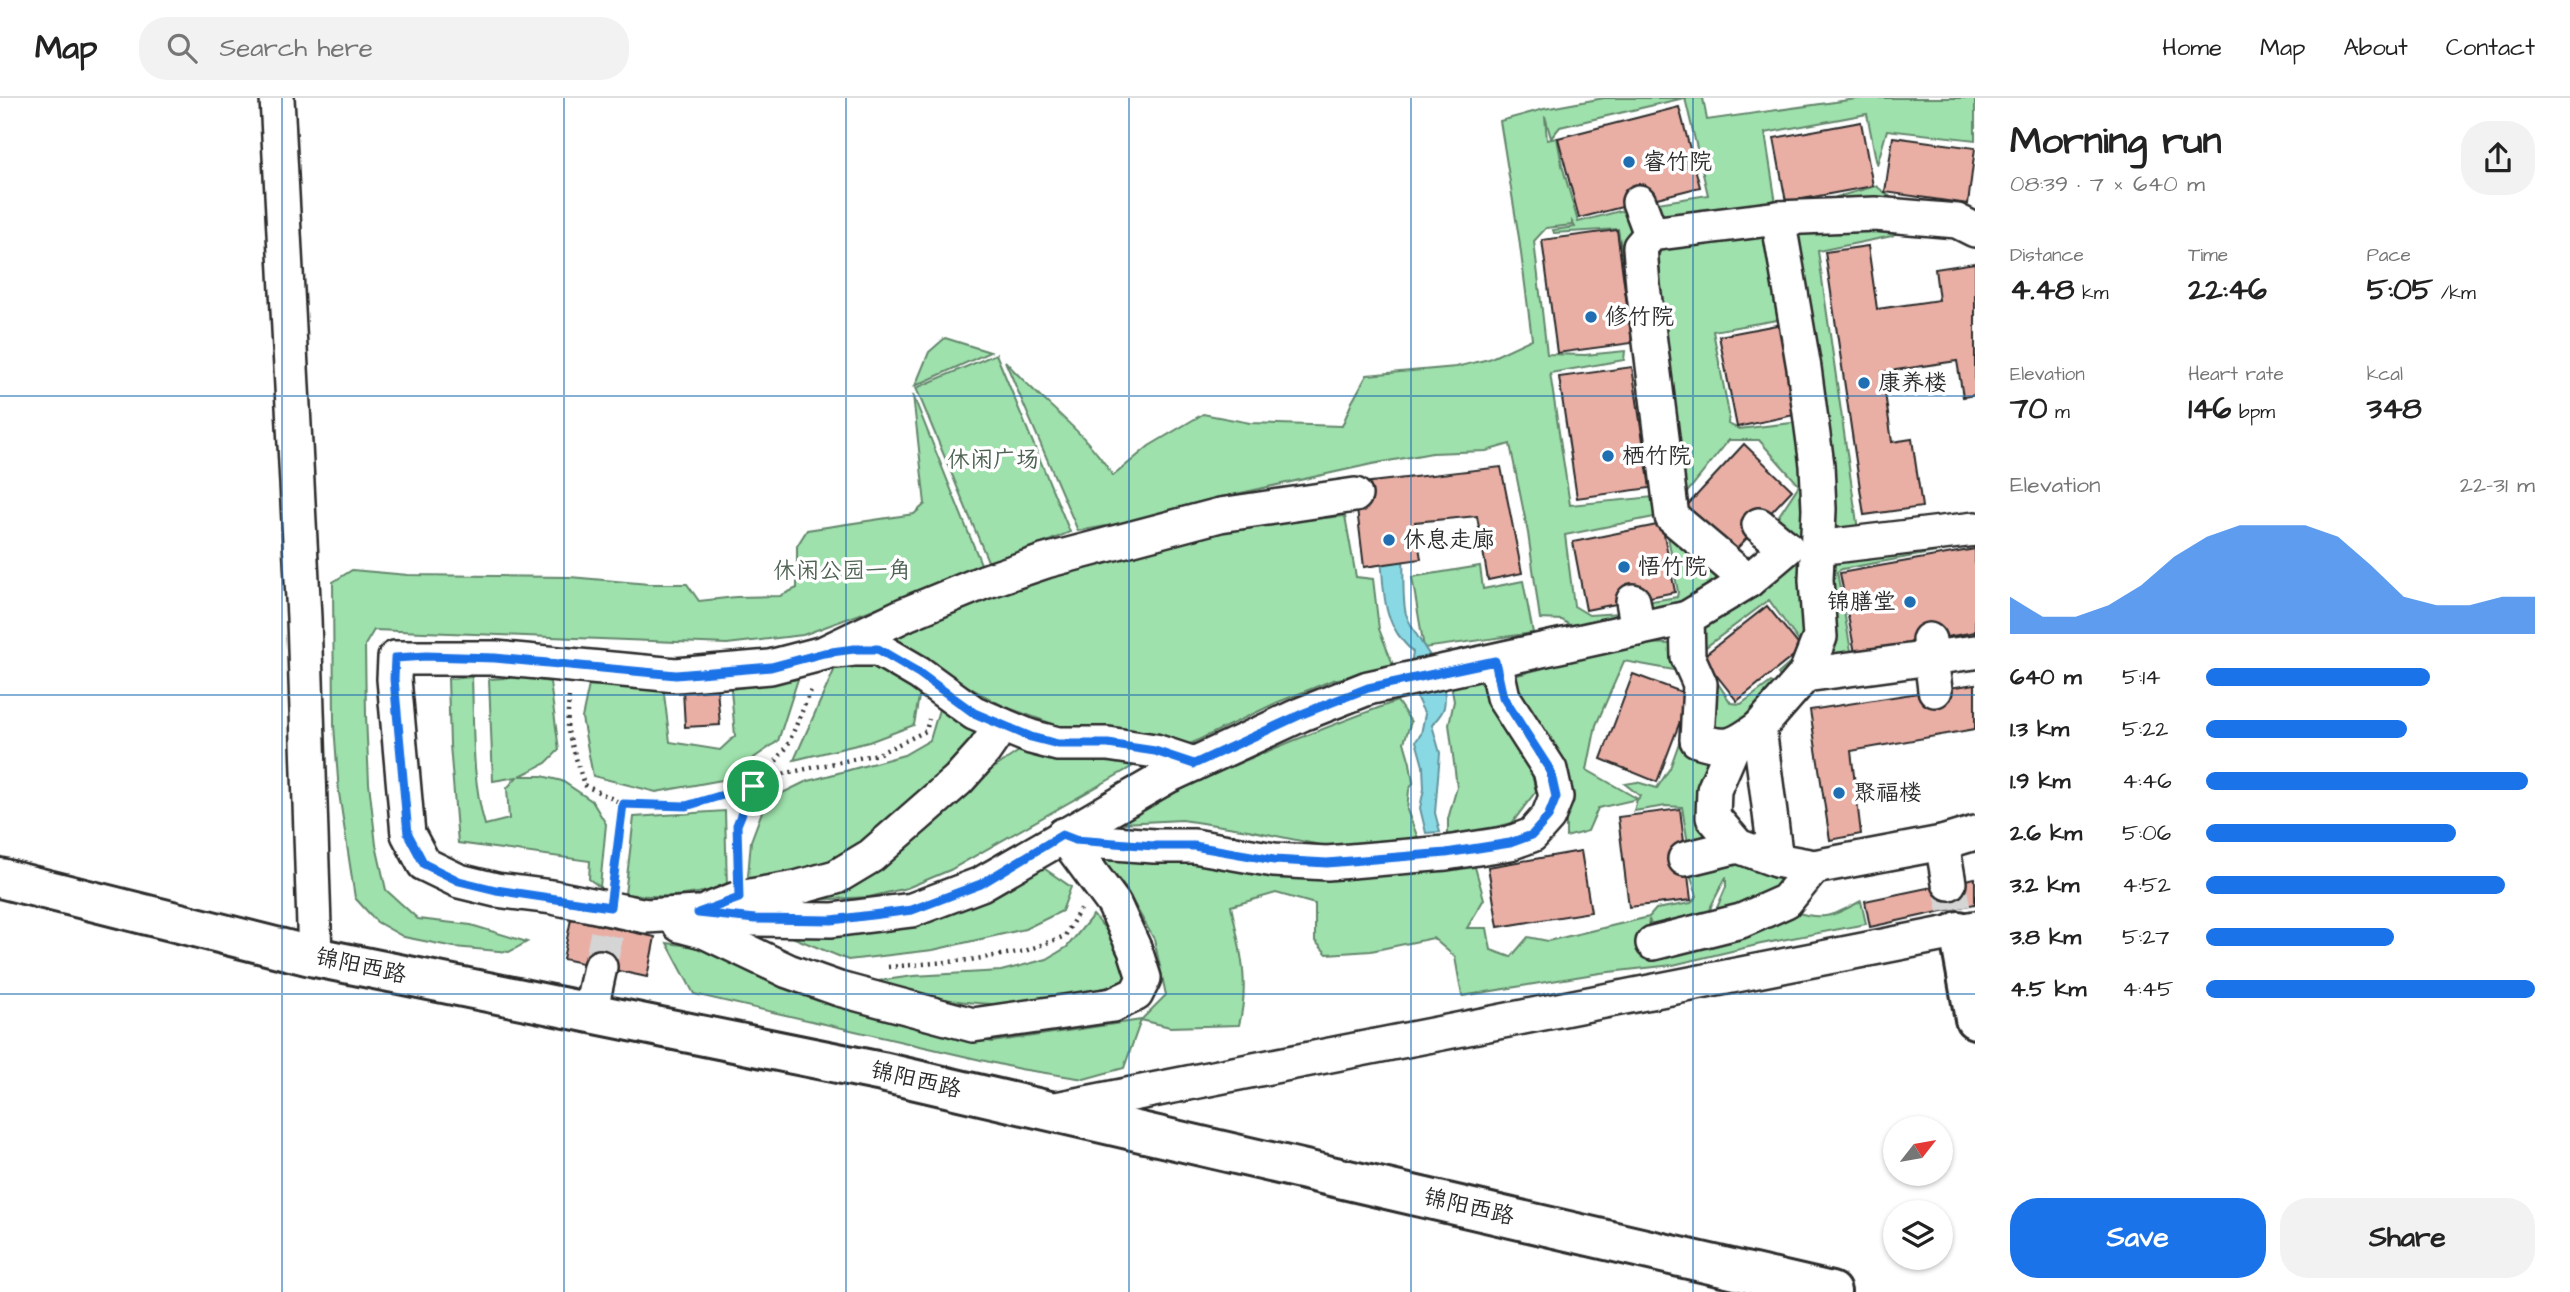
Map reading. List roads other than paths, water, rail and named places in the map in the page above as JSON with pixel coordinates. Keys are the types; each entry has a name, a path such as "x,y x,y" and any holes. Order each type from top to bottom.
{"street":[{"path":"277,98 304,618 315,957"},
{"path":"1639,202 1651,234"},
{"path":"1748,581 1672,517 1650,422 1634,289 1640,247 1651,234 1778,218 1828,205 1875,214 1920,208 1975,230"},
{"path":"1778,218 1797,369 1817,465 1820,637 1746,737 1714,790 1713,817 1738,846 1776,860 1814,867 1942,843 1975,833"},
{"path":"824,653 906,614 984,582 1046,561 1220,515 1355,495"},
{"path":"1194,764 1155,751 1108,744 1058,744 1031,737 974,713 919,673 878,649 824,653 771,667 676,675 495,658 395,658 394,679 408,834 424,864 459,881 609,917 698,913 755,919 832,920 912,910 981,884 1136,792 1313,710 1368,688 1495,661 1635,615 1687,618 1748,581 1787,548 1759,524"},
{"path":"1817,548 1975,529"},
{"path":"1687,618 1688,657 1700,684 1686,737 1713,745 1746,737"},
{"path":"1788,681 1930,649 1975,652"},
{"path":"1930,649 1935,690"},
{"path":"1062,835 1075,840 1194,846 1274,860 1327,863 1446,853 1510,843 1532,835 1548,817 1556,797 1550,770 1503,697 1495,661"},
{"path":"698,913 739,898 796,888 836,877 871,856 958,780 984,751 1002,725"},
{"path":"1746,737 1776,860"},
{"path":"646,916 706,932 788,971 839,989 974,1025 1113,1005 1136,994 1144,978 1135,950 1114,904 1062,835"},
{"path":"1942,843 1959,913 1975,1019"},
{"path":"1685,859 1738,846"},
{"path":"1653,943 1741,921 1786,901 1814,867"},
{"name":"锦阳西路","path":"0,878 315,957 882,1072 1831,1292"},
{"path":"1048,1110 1959,913"},
{"path":"590,1013 600,967"}],"water":[{"path":"1403,554 1406,614 1438,670 1445,694 1443,709 1432,725 1440,753 1435,813 1440,832 1426,833 1420,808 1424,789 1423,766 1416,741 1421,734 1425,714 1413,684 1413,652 1395,630 1384,597 1381,558"}],"tunnel":[{"path":"1949,883 1954,909"},
{"path":"600,967 608,928"}],"place":[{"name":"睿竹院","path":"1629,162"},
{"name":"修竹院","path":"1591,317"},
{"name":"康养楼","path":"1864,383"},
{"name":"栖竹院","path":"1608,456"},
{"name":"休息走廊","path":"1389,540"},
{"name":"悟竹院","path":"1624,567"},
{"name":"锦膳堂","path":"1910,602"},
{"name":"聚福楼","path":"1839,793"}],"park label":[{"name":"休闲广场","path":"993,460"},
{"name":"休闲公园一角","path":"842,571"}]}
